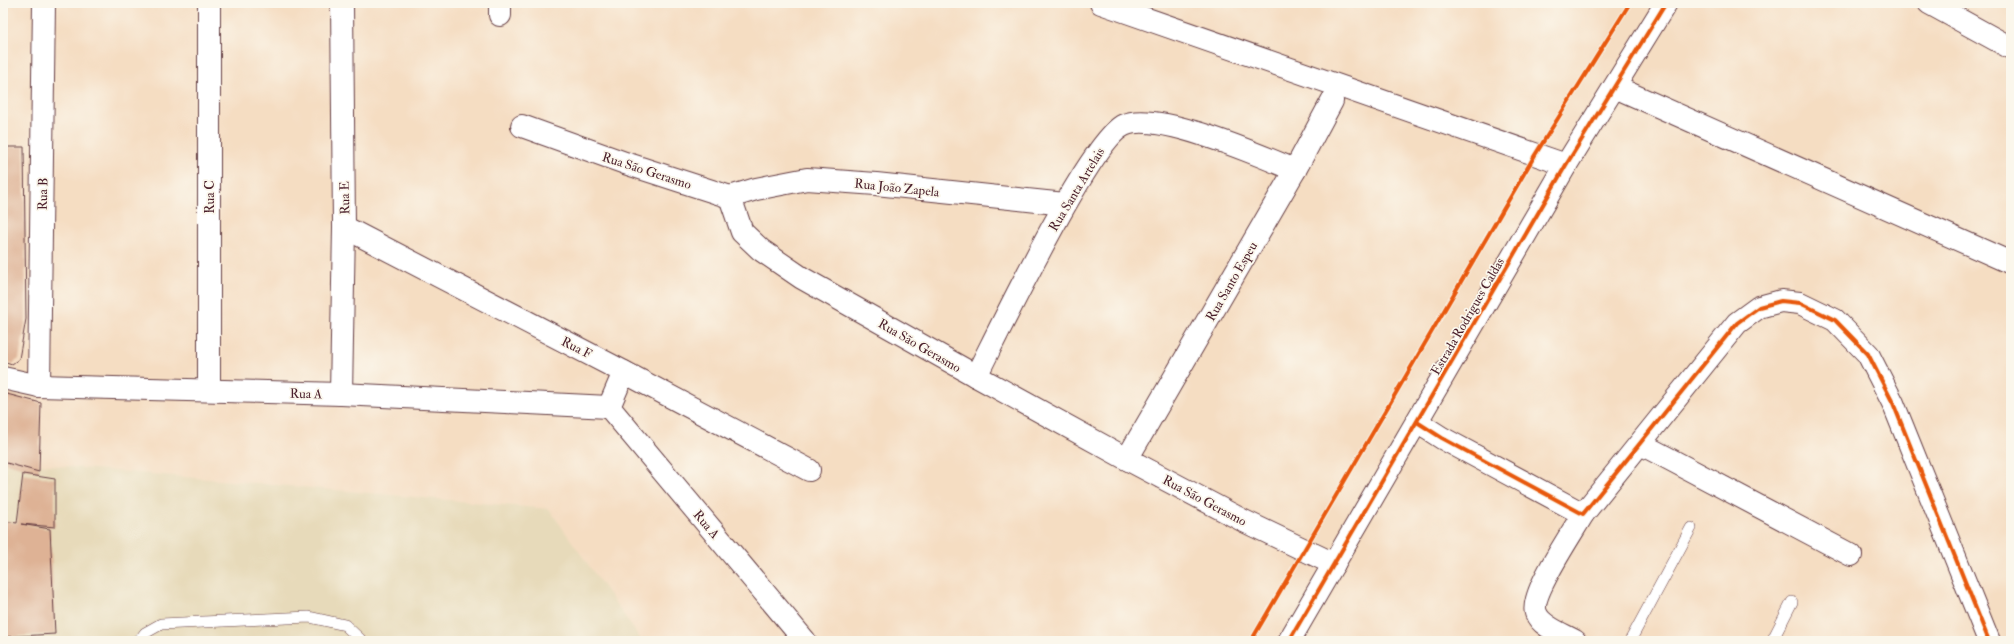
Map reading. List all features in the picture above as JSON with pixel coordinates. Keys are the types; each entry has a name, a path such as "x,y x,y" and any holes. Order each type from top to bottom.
{"street":[{"name":"Rua B","path":"39,386 44,3"},
{"name":"Rua C","path":"209,3 209,390"},
{"name":"Rua E","path":"341,394 344,227 342,3"},
{"path":"1101,3 1566,165"},
{"name":"Estrada Rodrigues Caldas","path":"1289,641 1566,165 1666,3"},
{"path":"1928,3 2011,48"},
{"path":"1615,87 2011,263"},
{"name":"Rua Santo Espeu","path":"1127,459 1295,170 1332,102"},
{"name":"Rua Santa Artelais","path":"976,376 1065,204 1103,144 1124,125 1144,122 1182,128 1295,170"},
{"name":"Rua São Gerasmo","path":"522,126 625,163 730,197 742,232 761,250 802,278 1127,459 1244,521 1334,564"},
{"name":"Rua João Zapela","path":"730,197 756,189 807,179 876,184 1065,204"},
{"name":"Rua F","path":"344,227 809,470"},
{"path":"1575,641 1542,623 1535,612 1535,601 1547,574 1583,514 1737,323 1759,307 1781,301 1800,303 1835,320 1868,354 1893,403 1989,641"},
{"path":"609,407 624,372"},
{"name":"Rua A","path":"3,378 39,386 341,394 609,407 805,641"},
{"path":"1417,422 1442,438 1583,514"},
{"path":"1640,444 1851,555"}],"lane":[{"path":"1630,641 1691,528"},
{"path":"1772,641 1792,602"},
{"path":"139,641 145,633 161,624 309,617 345,625 362,641"}],"shaded area":[{"path":"3,461 549,509 642,641 3,641"}],"building":[{"path":"3,147 24,147 26,319 19,359 12,364 3,361"},
{"path":"3,393 41,403 39,472 3,462"},
{"path":"23,474 55,479 55,527 21,524 50,529 55,634 3,637 3,521 17,523"}],"cycle path":[{"path":"1251,641 1535,155 1630,3"},
{"path":"1289,641 1566,165 1666,3"},
{"path":"1417,422 1442,438 1583,514 1737,323 1759,307 1781,301 1800,303 1835,320 1868,354 1893,403 1989,641"}]}
